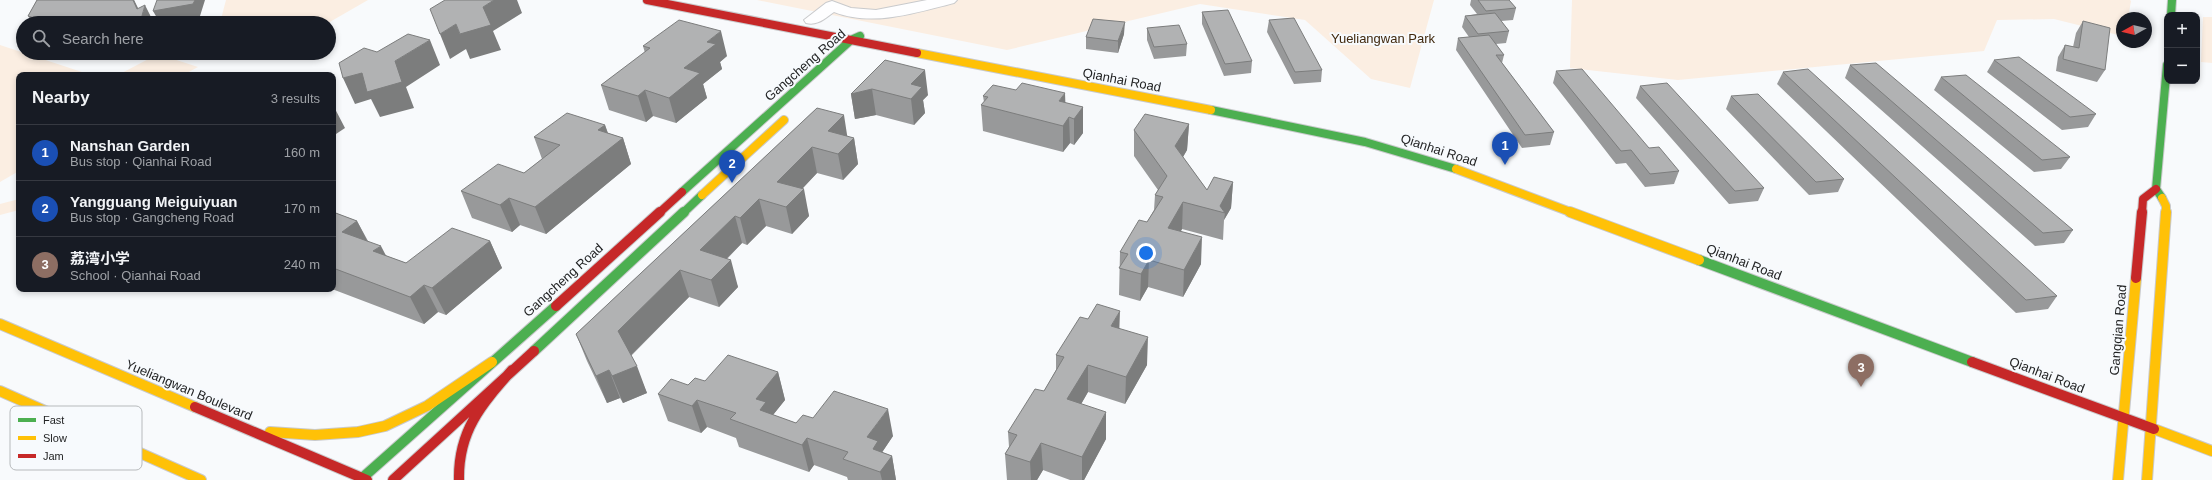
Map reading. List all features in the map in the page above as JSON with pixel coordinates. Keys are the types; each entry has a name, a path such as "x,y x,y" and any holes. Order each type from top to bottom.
{"street":[{"name":"Qianhai Road","path":"648,0 1334,134 1415,154 2212,451"},
{"path":"814,21 832,6 847,14 873,16 949,0"},
{"path":"2171,12 2172,0"},
{"path":"856,29 870,32 868,43"},
{"name":"Gangcheng Road","path":"363,479 851,40 870,32"},
{"name":"Gangcheng Road","path":"857,54 868,43"},
{"path":"2147,480 2166,206 2156,189 2165,84"},
{"path":"393,480 789,116"},
{"name":"Gangqian Road","path":"2118,480 2144,199 2156,189"},
{"name":"Yueliangwan Boulevard","path":"0,324 363,479"},
{"path":"240,426 280,435 318,436 356,432 384,426 409,416 441,398 492,362"},
{"path":"459,480 456,468 460,446 466,433 488,398 512,370"},
{"path":"0,391 34,406"},
{"path":"142,454 201,480"},
{"path":"175,469 186,480"}],"green space":[{"path":"226,0 368,0 336,18 336,16 222,16"},
{"name":"Yueliangwan Park","path":"757,0 1434,0 1410,88 1371,79 1305,20 1200,4 1007,50"},
{"path":"1572,0 2131,1 2129,12 2116,12 2116,34 2054,19 1997,20 1984,51 1678,80 1570,68"},
{"path":"2203,17 2212,17 2212,63 2201,62"},
{"path":"0,45 16,50 16,60 46,60 82,72 16,72 16,173 0,182"},
{"path":"147,60 176,60 198,67 189,72 124,72"},
{"path":"16,200 16,211 0,215 0,204"}],"building":[{"path":"37,0 133,0 137,9 145,5 142,16 28,16"},
{"path":"157,0 195,0 193,4 153,11"},
{"path":"445,0 494,0 483,7 491,25 460,34 456,24 440,34 430,9"},
{"path":"1478,0 1509,0 1516,8 1486,11"},
{"path":"1228,10 1252,61 1225,64 1202,12"},
{"path":"1495,13 1509,31 1478,34 1465,16"},
{"path":"1294,18 1322,70 1295,72 1269,20"},
{"path":"1093,19 1125,22 1118,41 1086,37"},
{"path":"679,20 721,31 707,42 716,44 684,68 700,73 669,98 645,90 638,96 601,85 650,48 643,46"},
{"path":"2083,21 2110,28 2105,70 2063,59 2065,45 2079,48"},
{"path":"1179,25 1187,44 1154,47 1147,28"},
{"path":"408,34 430,40 395,61 402,82 367,92 362,73 343,78 339,63 364,48 377,52"},
{"path":"1489,35 1504,55 1496,55 1554,132 1525,135 1458,38"},
{"path":"2019,57 2096,114 2070,117 1994,60"},
{"path":"885,60 925,70 911,84 922,87 911,99 872,89 851,94"},
{"path":"1876,63 2073,230 2043,233 1850,65"},
{"path":"1582,69 1649,148 1659,147 1679,171 1650,174 1631,150 1621,151 1556,71"},
{"path":"1808,69 2057,296 2026,300 1783,72"},
{"path":"1966,75 2070,157 2042,160 1941,77"},
{"path":"1022,83 1065,93 1059,101 1083,107 1074,119 1069,117 1063,126 981,105 988,97 983,96 993,85 1016,90"},
{"path":"1667,83 1764,188 1735,191 1640,86"},
{"path":"1758,94 1844,179 1816,182 1731,96"},
{"path":"817,108 844,115 828,131 854,138 838,154 812,147 777,182 804,189 786,207 759,199 740,218 735,216 700,250 731,260 711,280 680,270 618,331 637,366 612,376 609,370 596,376 576,334"},
{"path":"567,113 605,125 598,130 623,138 535,207 509,198 500,205 461,191 498,164 524,173 560,145 534,137"},
{"path":"1145,114 1189,124 1175,146 1207,190 1214,177 1233,182 1220,206 1225,213 1183,202 1168,228 1202,237 1184,270 1149,260 1141,274 1119,268 1128,254 1120,252 1139,220 1147,222 1163,197 1155,195 1167,176 1134,130"},
{"path":"336,213 357,221 342,232 381,246 373,251 406,263 452,228 490,241 432,288 424,285 410,297 336,269"},
{"path":"1097,304 1120,311 1111,326 1148,337 1126,377 1088,365 1067,399 1106,412 1082,457 1041,443 1030,462 1005,454 1017,435 1008,432 1035,389 1044,391 1064,357 1056,355 1080,317 1088,319"},
{"path":"728,355 778,372 756,399 766,402 760,410 796,423 803,415 813,418 834,391 888,409 867,437 878,441 873,449 892,456 880,472 843,459 848,452 807,438 802,445 730,419 736,413 697,400 692,406 658,394 671,379 688,385 695,378 705,381"}],"traffic: fast":[{"path":"2171,12 2172,0"},
{"path":"682,192 851,40 860,36"},
{"path":"2162,198 2156,189 2165,84"},
{"path":"1211,110 1304,128 1365,142 1456,169"},
{"path":"534,351 702,195"},
{"path":"1699,260 1972,362"},
{"path":"360,480 556,306"}],"traffic: slow":[{"path":"917,53 1211,110"},
{"path":"702,195 784,120"},
{"path":"1456,169 1699,260"},
{"path":"2147,480 2166,206 2162,198"},
{"path":"2118,480 2136,278"},
{"path":"0,324 195,407"},
{"path":"270,432 293,435 315,435 358,432 385,426 414,414 454,389 492,362"},
{"path":"0,391 34,406"},
{"path":"2154,429 2212,451"},
{"path":"142,454 201,480"}],"traffic: jam":[{"path":"647,0 917,53"},
{"path":"2136,278 2143,199 2156,189"},
{"path":"556,306 682,192"},
{"path":"393,480 534,351"},
{"path":"1972,362 2154,429"},
{"path":"459,480 461,448 466,433 481,407 512,370"},
{"path":"195,407 367,480"}],"place":[{"name":"Nanshan Garden","path":"1505,165"},
{"name":"Yangguang Meiguiyuan","path":"732,183"},
{"name":"荔湾小学","path":"1861,387"}]}
